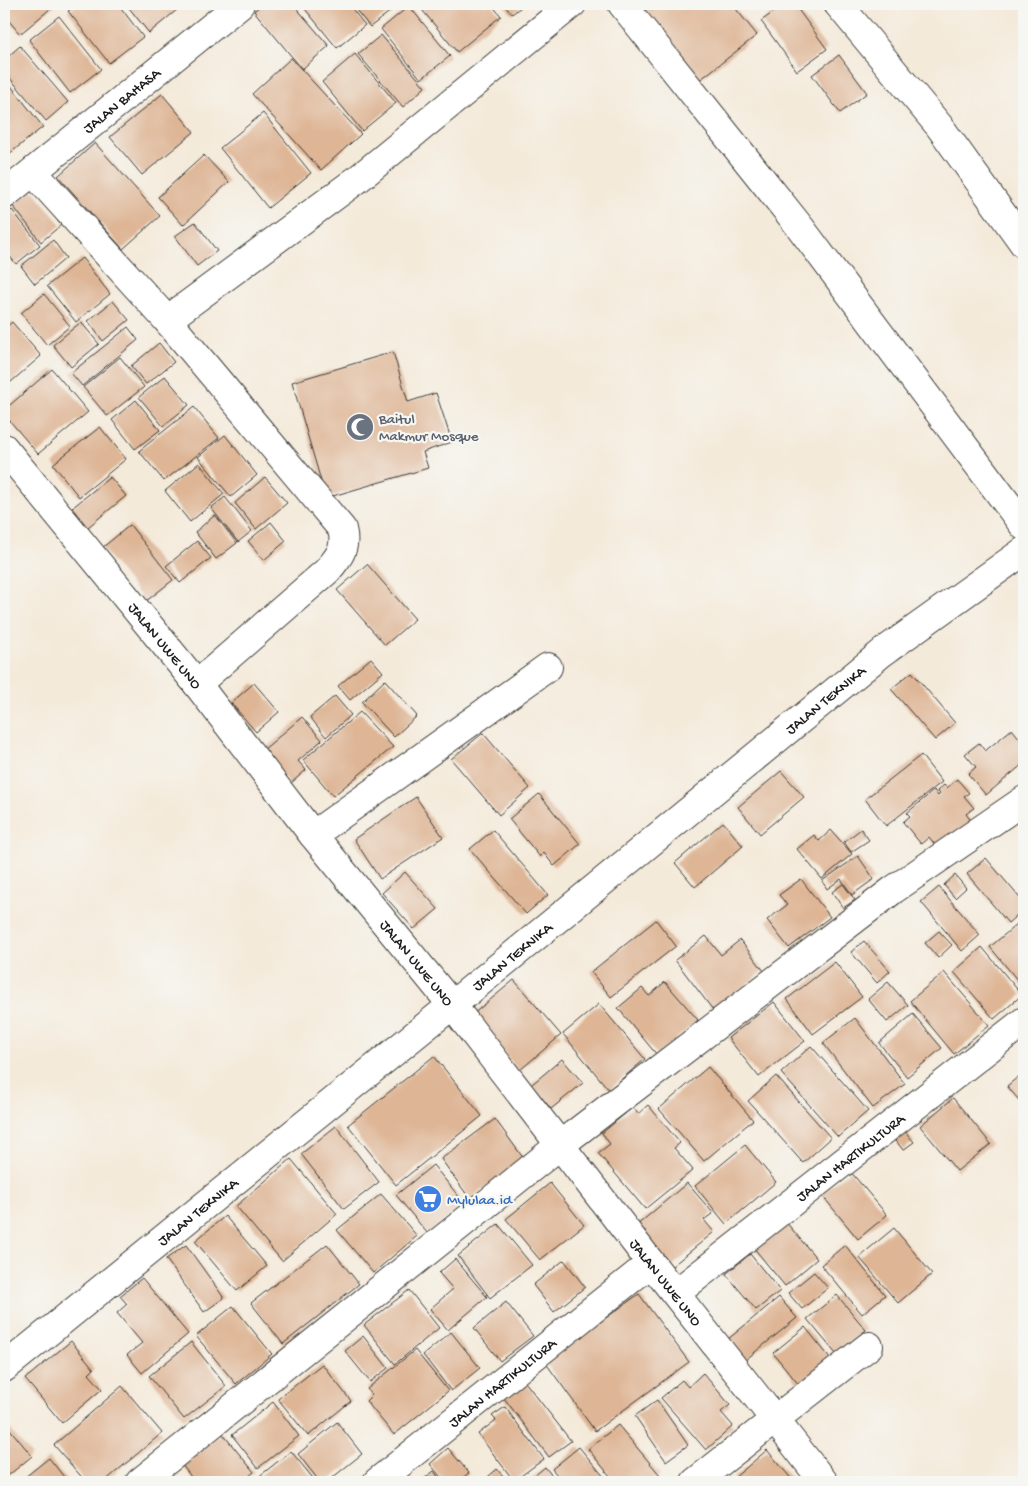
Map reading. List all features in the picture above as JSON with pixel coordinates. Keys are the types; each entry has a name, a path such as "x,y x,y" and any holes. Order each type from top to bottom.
{"street":[{"name":"JALAN BAHASA","path":"4,195 240,4"},
{"path":"167,320 358,179 572,4"},
{"path":"622,4 800,226 1024,526"},
{"path":"838,4 940,127 1024,244"},
{"path":"33,172 167,320 342,529 345,539 344,548 327,571 197,684"},
{"name":"JALAN UWE UNO","path":"9,461 197,684 313,835 452,1005 651,1263 824,1482"},
{"name":"JALAN TEKNIKA","path":"4,1368 883,652 1024,551"},
{"path":"313,835 548,667"},
{"path":"140,1482 560,1145 893,890 1024,800"},
{"name":"JALAN HARTIKULTURA","path":"676,1294 1024,1021"},
{"name":"JALAN HARTIKULTURA","path":"377,1482 651,1263"},
{"path":"695,1482 869,1346"}],"building":[{"path":"4,4 56,4 20,34 4,15"},
{"path":"78,4 118,4 143,37 109,63 68,11"},
{"path":"126,4 173,4 178,9 149,33"},
{"path":"262,4 293,4 329,46 302,69 254,11"},
{"path":"301,4 348,4 365,25 337,48"},
{"path":"351,4 387,4 392,10 370,27"},
{"path":"491,4 501,16 457,52 418,5"},
{"path":"503,4 525,4 512,14"},
{"path":"633,4 732,4 757,35 696,83"},
{"path":"785,4 794,4 827,49 797,71 761,21"},
{"path":"409,6 450,56 421,79 381,29"},
{"path":"59,16 101,69 70,93 29,40"},
{"path":"381,35 425,87 403,107 358,54"},
{"path":"20,46 68,102 46,121 4,71 4,60"},
{"path":"355,54 396,103 362,131 322,82"},
{"path":"839,55 867,93 840,113 812,75"},
{"path":"291,58 361,134 321,170 252,94"},
{"path":"4,77 43,127 4,158"},
{"path":"162,94 194,132 142,175 110,137"},
{"path":"263,113 311,173 268,208 220,148"},
{"path":"95,143 160,216 123,249 58,176"},
{"path":"204,155 229,182 183,225 158,197"},
{"path":"33,190 61,225 41,242 13,206"},
{"path":"12,210 40,245 16,264 4,249 4,217"},
{"path":"195,222 217,251 197,266 175,236"},
{"path":"53,240 66,258 35,284 21,266"},
{"path":"82,258 110,294 76,322 47,286"},
{"path":"44,294 70,326 47,345 21,313"},
{"path":"113,301 129,320 103,341 88,321"},
{"path":"12,322 41,356 4,388 4,329"},
{"path":"81,322 99,344 71,367 53,345"},
{"path":"128,327 138,340 82,386 71,373"},
{"path":"159,343 174,362 146,384 131,366"},
{"name":"Baitul Makmur Mosque","path":"393,352 408,402 436,393 452,442 423,452 428,468 326,498 292,382"},
{"path":"120,357 144,387 107,416 83,387"},
{"path":"52,369 88,412 38,454 4,414 4,410"},
{"path":"165,376 189,405 163,426 139,397"},
{"path":"136,400 160,430 135,449 112,420"},
{"path":"194,407 219,438 164,481 139,451"},
{"path":"100,427 126,459 79,497 53,464"},
{"path":"225,435 257,475 231,497 198,457"},
{"path":"199,463 224,494 190,522 165,491"},
{"path":"110,477 126,496 82,532 67,512"},
{"path":"265,477 287,503 256,529 235,503"},
{"path":"225,497 252,531 238,542 211,508"},
{"path":"215,515 237,543 216,559 195,532"},
{"path":"271,522 286,541 264,560 248,541"},
{"path":"130,525 173,580 145,602 102,548"},
{"path":"197,541 211,558 180,583 166,566"},
{"path":"367,564 415,619 385,645 337,590"},
{"path":"371,658 383,672 350,700 338,686"},
{"path":"912,672 955,723 935,740 891,689"},
{"path":"385,680 417,716 394,737 362,702"},
{"path":"254,683 279,712 256,732 231,703"},
{"path":"335,696 351,715 326,737 310,717"},
{"path":"360,712 393,747 333,796 303,760"},
{"path":"302,717 322,740 298,761 306,770 290,784 262,751"},
{"path":"1012,729 1024,744 1024,763 986,795 968,774 976,767 965,754 979,743 985,751"},
{"path":"483,733 530,788 499,815 451,759"},
{"path":"921,755 942,782 886,826 865,799"},
{"path":"781,771 804,797 760,834 738,807"},
{"path":"957,779 969,793 964,796 974,808 966,814 972,822 939,850 929,837 921,844 903,822 910,816 907,813 934,790 938,796 940,794 937,791 944,785 947,788"},
{"path":"539,794 580,844 554,866 544,853 540,857 509,819"},
{"path":"416,797 443,837 380,879 354,839"},
{"path":"723,822 743,846 695,887 675,863"},
{"path":"861,829 869,840 851,852 844,842"},
{"path":"493,830 548,895 526,914 470,849"},
{"path":"831,830 852,854 822,879 797,849 814,835 819,841"},
{"path":"858,856 874,879 852,895 841,879 827,889 822,881"},
{"path":"986,858 1024,903 1024,909 1008,923 967,874"},
{"path":"405,872 438,909 414,929 382,893"},
{"path":"955,875 966,888 955,898 944,885"},
{"path":"801,879 830,917 789,948 767,920 787,905 779,895"},
{"path":"843,884 855,900 843,908 832,892"},
{"path":"939,887 980,935 962,951 921,902"},
{"path":"1024,918 1024,988 990,947"},
{"path":"656,920 676,946 611,997 591,972"},
{"path":"939,931 952,945 938,958 925,943"},
{"path":"706,936 721,955 740,940 764,971 713,1010 675,960"},
{"path":"864,941 890,971 877,983 851,952"},
{"path":"982,947 1022,995 994,1019 954,972"},
{"path":"835,962 862,997 813,1034 787,999"},
{"path":"944,972 989,1025 954,1054 910,1001"},
{"path":"514,980 561,1035 519,1071 472,1015"},
{"path":"665,982 698,1020 657,1055 618,1008 642,988 649,996"},
{"path":"888,982 908,1005 887,1022 868,999"},
{"path":"774,1002 805,1041 759,1077 728,1038"},
{"path":"599,1004 645,1059 609,1090 563,1034"},
{"path":"913,1014 942,1048 907,1077 879,1043"},
{"path":"855,1018 905,1084 873,1108 823,1043"},
{"path":"811,1046 868,1111 838,1137 781,1073"},
{"path":"434,1056 482,1116 396,1185 348,1125"},
{"path":"562,1059 583,1083 551,1109 531,1085"},
{"path":"708,1067 753,1120 704,1161 659,1109"},
{"path":"1024,1072 1024,1106 1007,1086"},
{"path":"776,1076 831,1138 803,1163 748,1101"},
{"path":"953,1098 991,1144 957,1171 920,1126"},
{"path":"648,1105 680,1143 674,1148 693,1170 645,1209 598,1153 610,1144 602,1133 633,1107 638,1114"},
{"path":"495,1119 524,1159 470,1199 441,1159"},
{"path":"336,1126 379,1182 344,1209 301,1154"},
{"path":"903,1129 914,1142 903,1150 893,1137"},
{"path":"745,1145 776,1182 726,1224 695,1186"},
{"path":"291,1159 337,1214 282,1261 236,1206"},
{"path":"433,1165 465,1204 428,1234 396,1195"},
{"path":"850,1171 887,1215 858,1239 821,1194"},
{"path":"550,1183 584,1225 540,1260 506,1219"},
{"path":"687,1183 713,1213 704,1220 714,1232 671,1267 636,1226"},
{"path":"381,1194 417,1236 373,1273 337,1230"},
{"path":"225,1216 267,1266 237,1291 195,1241"},
{"path":"785,1221 817,1259 785,1286 753,1247"},
{"path":"498,1224 532,1265 490,1298 458,1256"},
{"path":"894,1228 932,1274 898,1303 859,1257"},
{"path":"327,1244 359,1284 283,1344 251,1303"},
{"path":"186,1245 224,1298 204,1312 166,1259"},
{"path":"845,1245 885,1295 862,1314 821,1265"},
{"path":"750,1254 780,1291 756,1310 726,1274"},
{"path":"455,1259 487,1297 448,1330 430,1309 453,1289 439,1273"},
{"path":"564,1260 585,1287 554,1312 533,1285"},
{"path":"814,1272 828,1288 802,1309 788,1293"},
{"path":"142,1278 188,1334 142,1373 127,1355 142,1343 117,1313 127,1304 120,1296"},
{"path":"409,1290 439,1328 395,1364 364,1325"},
{"path":"639,1294 689,1362 595,1431 545,1362"},
{"path":"837,1295 866,1330 836,1354 807,1319"},
{"path":"779,1297 797,1318 744,1361 727,1340"},
{"path":"506,1302 533,1336 500,1361 474,1328"},
{"path":"233,1306 272,1354 236,1384 196,1336"},
{"path":"805,1327 831,1359 800,1386 773,1353"},
{"path":"451,1332 480,1368 451,1391 423,1355"},
{"path":"363,1336 388,1368 370,1382 345,1351"},
{"path":"71,1341 94,1369 89,1374 102,1389 62,1423 25,1379"},
{"path":"191,1342 226,1386 184,1419 149,1376"},
{"path":"415,1350 448,1391 394,1435 366,1401 372,1395 367,1389"},
{"path":"322,1364 351,1401 308,1436 278,1399"},
{"path":"703,1373 730,1405 721,1412 733,1426 706,1450 661,1398 682,1380 688,1387"},
{"path":"522,1378 571,1441 549,1457 501,1394"},
{"path":"122,1386 162,1433 104,1482 86,1482 54,1445"},
{"path":"657,1400 688,1445 666,1461 635,1416"},
{"path":"273,1402 299,1436 258,1468 232,1435"},
{"path":"505,1407 544,1459 514,1481 478,1434 496,1420 492,1416"},
{"path":"4,1422 32,1456 4,1479"},
{"path":"337,1422 362,1454 327,1482 320,1482 298,1454"},
{"path":"618,1425 660,1475 651,1482 615,1482 588,1449"},
{"path":"222,1433 254,1472 242,1482 195,1482 182,1465"},
{"path":"579,1447 605,1478 600,1482 563,1482 552,1469"},
{"path":"448,1448 469,1473 457,1482 445,1482 430,1464"},
{"path":"767,1450 794,1482 738,1482 734,1478"},
{"path":"291,1451 316,1482 252,1482"},
{"path":"49,1458 68,1482 19,1482"},
{"path":"545,1467 557,1482 527,1482"},
{"path":"497,1469 508,1482 482,1482"},
{"path":"434,1471 442,1482 420,1482"}],"place":[{"name":"Baitul Makmur Mosque","path":"360,427"},
{"name":"Mylulaa.id","path":"428,1199"}]}
